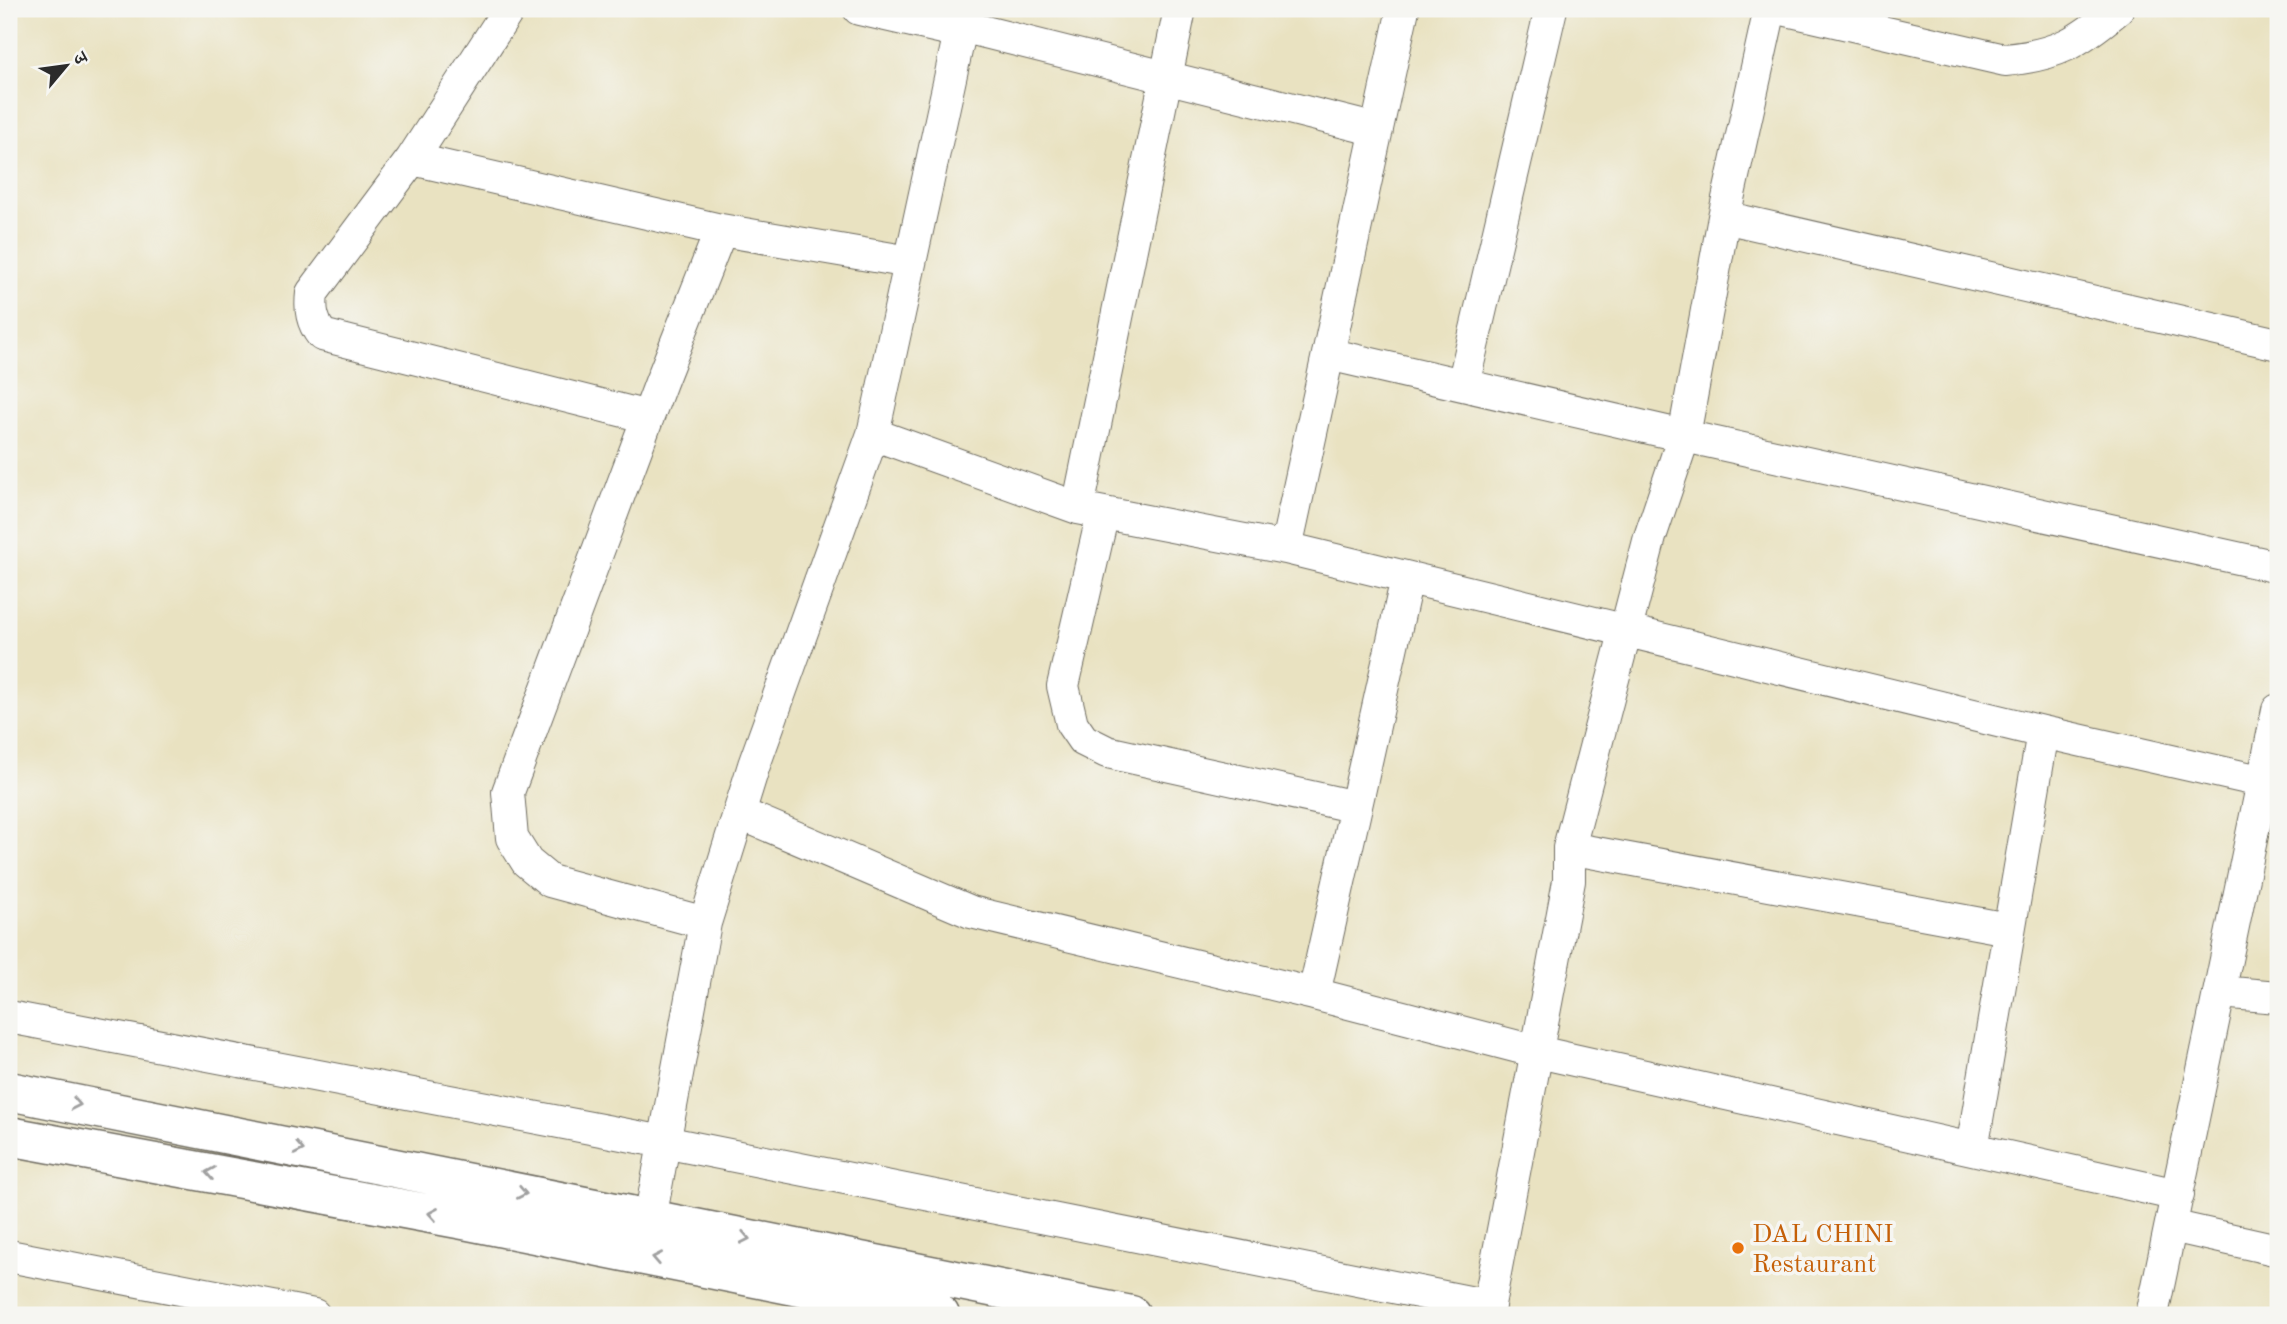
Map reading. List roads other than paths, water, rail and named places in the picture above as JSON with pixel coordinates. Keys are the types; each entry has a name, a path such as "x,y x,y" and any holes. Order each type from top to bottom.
{"main road":[{"path":"9,1091 1131,1315"},
{"path":"9,1136 470,1221 940,1315"}],"street":[{"path":"509,9 412,159 312,293 311,307 315,326 323,335 649,417"},
{"path":"859,9 962,22 1377,130"},
{"path":"1180,9 1166,77 1063,686 1072,724 1083,740 1107,752 1356,807"},
{"path":"1286,548 1403,9"},
{"path":"1463,385 1551,9"},
{"path":"9,1017 664,1142 1488,1311 1569,881 1569,848 1650,537 1684,436 1724,217 1770,9"},
{"path":"1782,9 2005,60 2036,57 2063,48 2108,12"},
{"path":"650,1219 705,923 754,765 873,434 962,22"},
{"path":"412,159 721,230 910,262"},
{"path":"1724,217 2278,344"},
{"path":"705,923 550,881 527,862 512,838 508,792 721,230"},
{"path":"1328,354 1684,436 2278,567"},
{"path":"873,434 1091,511 1286,548 2043,732 2271,783"},
{"path":"1314,994 1407,578"},
{"path":"2152,1315 2220,992 2271,783 2278,710"},
{"path":"1972,1149 2043,732"},
{"path":"739,813 971,912 1314,994 1538,1052 2178,1195"},
{"path":"1569,848 2008,929"},
{"path":"2220,992 2278,997"},
{"path":"2171,1226 2278,1250"},
{"path":"9,1256 314,1315"}],"place":[{"name":"DAL CHINI Restaurant","path":"1738,1248"}]}
